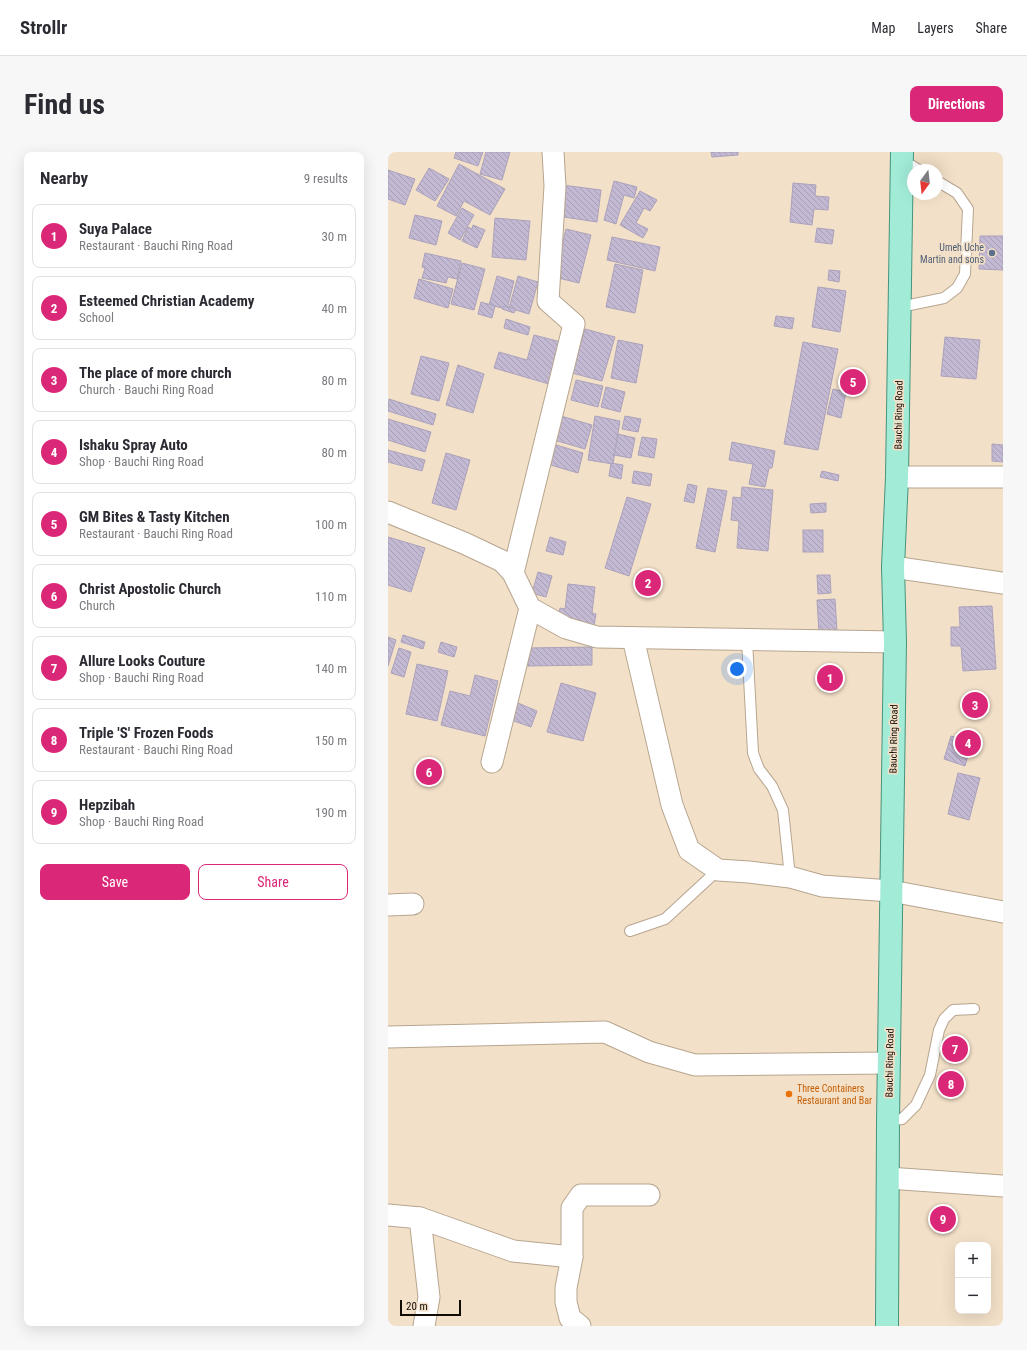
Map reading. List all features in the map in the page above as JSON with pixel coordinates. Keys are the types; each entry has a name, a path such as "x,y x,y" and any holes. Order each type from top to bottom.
{"main road":[{"name":"Bauchi Ring Road","path":"887,1326 888,1121 895,642 893,567 898,477 900,307 908,161"}],"street":[{"path":"513,573 574,324 548,301 555,186 553,152"},
{"path":"898,477 1003,477"},
{"path":"388,512 464,543 502,561 513,573 530,608 566,628 598,637 895,642"},
{"path":"893,567 1003,583"},
{"path":"492,762 530,608"},
{"path":"633,638 672,805 689,850 718,870 749,872 790,878 822,886 891,891 1003,912"},
{"path":"388,905 413,904"},
{"path":"388,1037 605,1032 649,1052 695,1065 889,1063"},
{"path":"888,1178 1003,1186"},
{"path":"580,1326 570,1318 566,1302 566,1288 572,1256 572,1208 581,1195 649,1194"},
{"path":"388,1215 420,1218 513,1251 572,1256"},
{"path":"420,1218 429,1297 424,1326"}],"lane":[{"path":"900,307 944,298 957,288 965,274 968,209 957,193 943,185"},
{"path":"747,640 753,753 759,769 772,786 784,810 790,878"},
{"path":"630,931 666,919 718,870"},
{"path":"888,1121 902,1119 916,1105 930,1075 939,1030 944,1019 953,1010 974,1009"}],"building":[{"path":"456,152 483,152 478,166 454,158"},
{"path":"486,152 510,152 502,180 480,174"},
{"path":"711,152 738,152 738,155 712,157"},
{"path":"459,164 505,189 490,215 464,201 456,216 437,206"},
{"path":"429,168 449,179 435,201 416,190"},
{"path":"388,170 415,179 405,205 388,199"},
{"path":"614,181 637,187 634,198 624,195 616,224 604,220"},
{"path":"793,183 816,185 815,196 829,197 828,210 814,209 812,225 790,222"},
{"path":"562,185 601,190 597,222 557,216"},
{"path":"640,191 657,200 650,211 644,208 636,223 648,229 643,238 620,225"},
{"path":"462,208 474,215 460,240 448,233"},
{"path":"415,215 442,221 436,245 409,238"},
{"path":"495,218 530,221 526,260 492,257"},
{"path":"473,225 485,230 477,248 462,241 468,227 472,229"},
{"path":"817,228 834,230 832,244 815,242"},
{"path":"566,229 591,235 579,283 554,277"},
{"path":"980,236 1003,236 1003,270 979,269"},
{"path":"612,237 660,247 655,271 607,260"},
{"path":"425,253 461,261 457,279 448,277 446,283 422,278 425,268 422,267"},
{"path":"462,263 485,269 474,310 451,304"},
{"path":"615,264 643,270 635,313 606,307"},
{"path":"829,270 840,271 839,282 828,280"},
{"path":"497,276 514,281 507,309 489,305"},
{"path":"518,276 538,282 529,314 509,308"},
{"path":"419,279 453,289 448,308 414,298"},
{"path":"818,287 846,291 840,332 812,327"},
{"path":"481,302 495,306 492,318 478,314"},
{"path":"504,306 516,309 514,313 502,309"},
{"path":"776,316 794,318 792,329 774,326"},
{"path":"506,319 530,327 528,335 504,328"},
{"path":"585,329 615,337 602,381 572,373"},
{"path":"534,335 561,342 549,384 494,368 499,352 527,360"},
{"path":"945,337 980,340 976,379 941,376"},
{"path":"618,340 643,345 636,383 611,378"},
{"path":"803,342 838,349 818,450 784,444"},
{"path":"421,356 449,363 439,401 411,394"},
{"path":"458,365 484,374 473,413 446,405"},
{"path":"576,380 603,386 598,407 571,400"},
{"path":"606,387 625,392 620,412 601,407"},
{"path":"833,389 846,392 841,418 827,414"},
{"path":"389,399 436,414 433,425 388,411"},
{"path":"561,416 592,425 585,449 554,440"},
{"path":"595,416 620,421 613,464 588,460"},
{"path":"625,416 641,419 638,432 622,429"},
{"path":"388,419 431,432 425,452 388,440"},
{"path":"618,434 635,438 631,458 614,455"},
{"path":"642,437 657,439 654,458 638,455"},
{"path":"732,442 775,451 772,468 769,468 765,487 749,484 753,464 729,460"},
{"path":"553,444 583,453 578,473 547,464"},
{"path":"992,444 1003,445 1003,462 992,461"},
{"path":"388,450 425,460 422,471 388,462"},
{"path":"446,453 470,460 456,510 432,503"},
{"path":"611,463 623,465 621,479 609,476"},
{"path":"634,471 652,474 650,486 632,483"},
{"path":"822,471 839,475 838,481 820,477"},
{"path":"688,484 697,486 694,503 684,501"},
{"path":"742,487 773,490 768,551 737,548 739,521 731,520 733,497 741,498"},
{"path":"708,488 727,491 715,552 696,548"},
{"path":"627,497 651,504 629,576 605,568"},
{"path":"826,503 826,512 811,513 810,504"},
{"path":"803,530 823,530 823,552 803,552"},
{"path":"388,537 425,548 411,592 388,585"},
{"path":"550,537 566,542 563,555 546,551"},
{"path":"538,572 552,576 546,597 532,593"},
{"path":"817,575 830,575 831,593 818,594"},
{"path":"568,584 595,587 592,613 596,614 594,626 558,620 560,608 565,609"},
{"path":"835,599 837,632 819,633 817,600"},
{"path":"992,606 996,669 963,671 961,646 951,646 951,627 960,627 959,607"},
{"path":"403,635 425,642 423,649 401,642"},
{"path":"388,637 396,640 388,666"},
{"path":"441,642 457,647 454,657 438,652"},
{"path":"592,647 592,665 528,666 527,648"},
{"path":"399,648 411,652 404,677 391,673"},
{"path":"417,664 448,671 437,721 406,714"},
{"path":"475,675 498,681 485,736 441,725 450,691 470,696"},
{"path":"561,683 596,693 583,741 547,732"},
{"path":"518,703 537,711 531,727 511,720"},
{"path":"951,736 972,742 965,766 944,759"},
{"path":"958,773 980,778 969,820 948,814"}],"place":[{"name":"Umeh Uche Martin and sons","path":"992,253"},
{"name":"GM Bites & Tasty Kitchen","path":"853,382"},
{"name":"Esteemed Christian Academy","path":"648,583"},
{"name":"Suya Palace","path":"830,678"},
{"name":"The place of more church","path":"975,705"},
{"name":"Ishaku Spray Auto","path":"968,743"},
{"name":"Christ Apostolic Church","path":"429,772"},
{"name":"Allure Looks Couture","path":"955,1049"},
{"name":"Triple 'S' Frozen Foods","path":"951,1084"},
{"name":"Three Containers Restaurant and Bar","path":"789,1094"},
{"name":"Hepzibah","path":"943,1219"}]}
